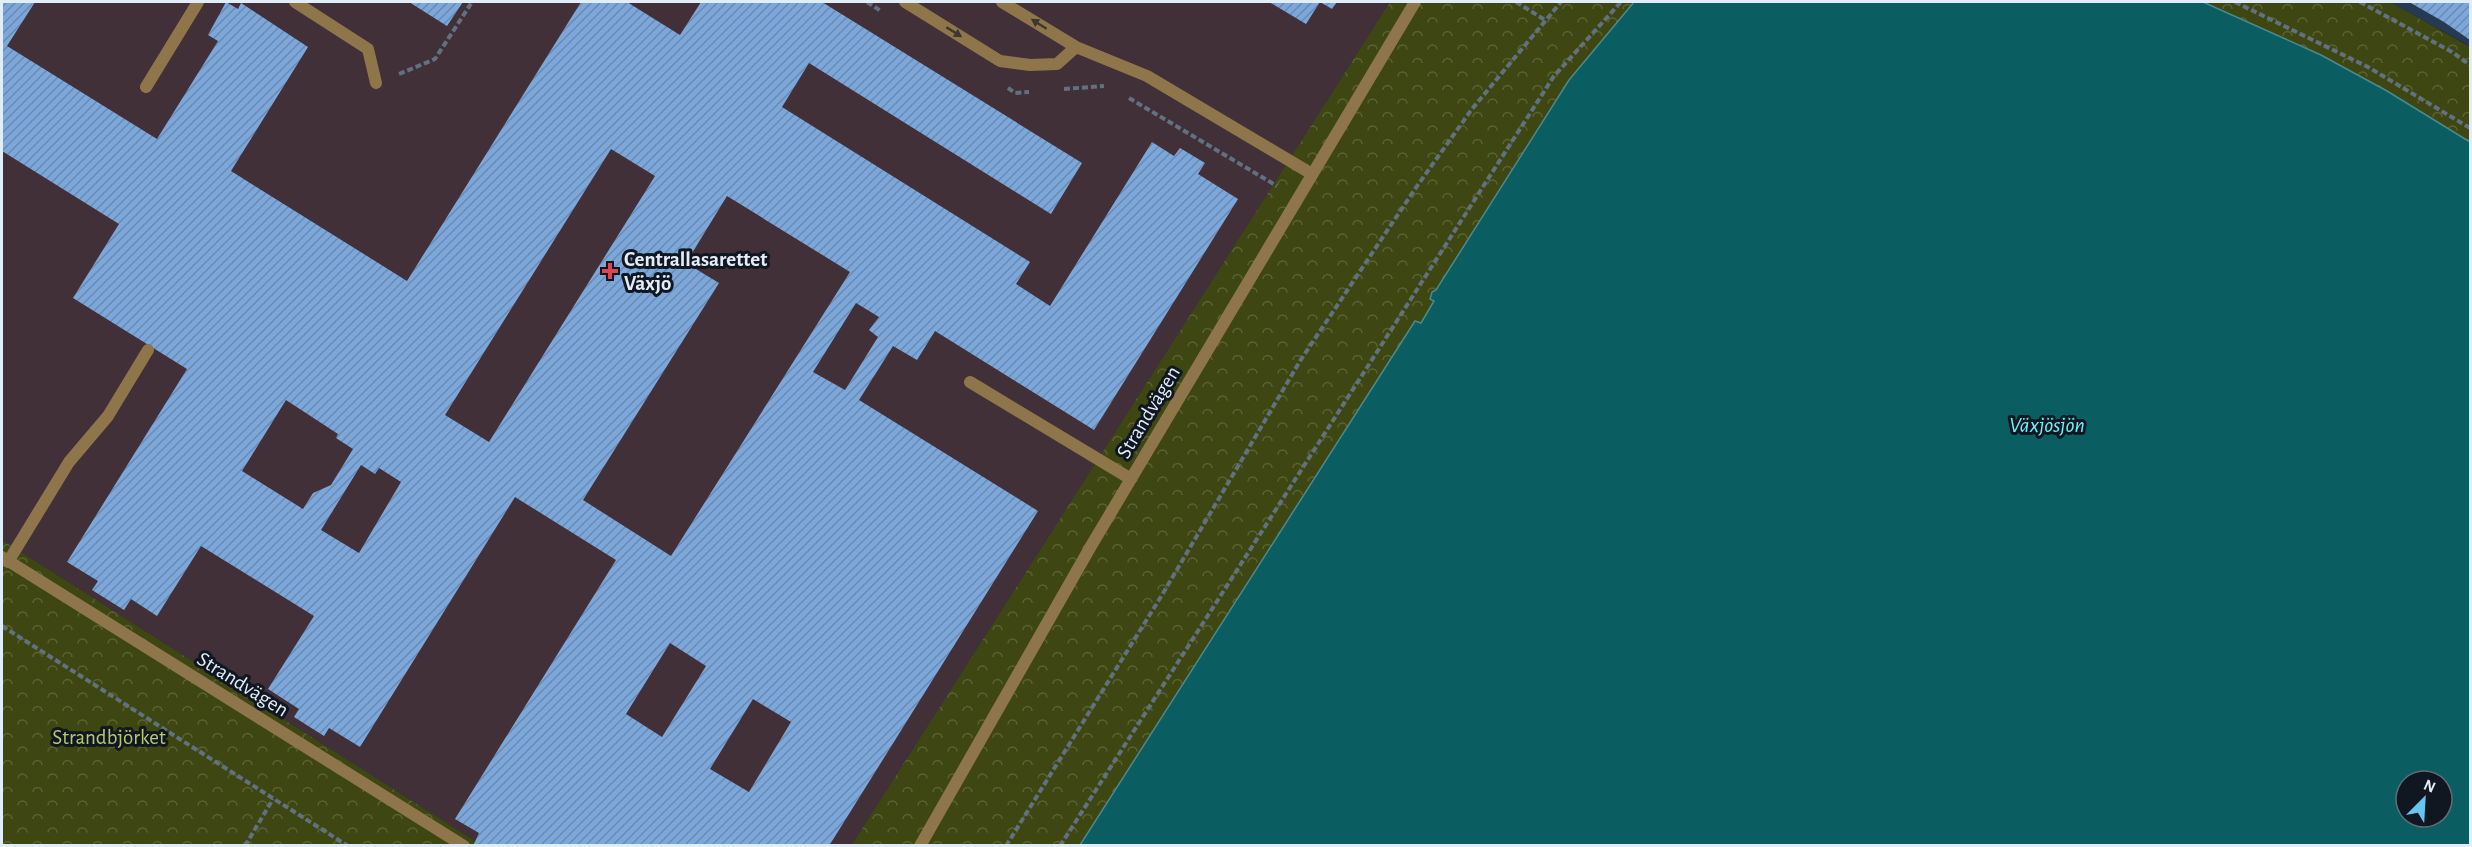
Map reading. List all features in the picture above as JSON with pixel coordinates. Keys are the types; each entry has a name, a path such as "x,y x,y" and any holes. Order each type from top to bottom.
{"street":[{"path":"146,87 198,2"},
{"path":"295,2 368,50 376,83"},
{"path":"905,2 1000,60 1030,66 1057,64 1076,47"},
{"path":"1002,2 1076,47 1148,76 1312,174"},
{"name":"Strandvägen","path":"920,846 1131,479 1415,2"},
{"path":"5,560 69,462 108,416 148,350"},
{"path":"970,382 1131,479"},
{"name":"Strandvägen","path":"5,560 464,846"}],"path":[{"path":"376,83 435,59 472,2"},
{"path":"867,2 886,14"},
{"path":"1516,2 1545,20"},
{"path":"1006,846 1162,596 1300,361 1440,153 1472,109 1561,2"},
{"path":"1060,846 1554,76 1621,2"},
{"path":"2235,2 2368,68 2470,128"},
{"path":"2360,2 2452,52 2470,65"},
{"path":"1062,89 1108,85"},
{"path":"1005,87 1015,93 1038,91"},
{"path":"1128,97 1265,178 1297,200"},
{"path":"2,626 348,846"},
{"path":"245,846 273,799"}],"shaded area":[{"name":"Centrallasarettet Växjö","path":"2,2 1390,2 851,846 481,845 2,540"},
{"path":"2390,2 2470,2 2470,47 2465,43"}],"green space":[{"path":"1390,2 1634,2 1569,80 1436,290 1434,301 1421,323 1415,321 1080,845 851,846"},
{"path":"2203,2 2390,2 2470,47 2470,142 2387,91 2321,55"},
{"name":"Strandbjörket","path":"2,540 481,845 2,845"}],"water":[{"name":"Växjösjön","path":"1634,2 2203,2 2321,55 2387,91 2470,142 2470,845 1080,845 1415,321 1421,323 1434,301 1430,299 1432,292 1436,290 1569,80"}],"building":[{"path":"2,2 35,2 7,46 157,139 218,41 208,35 226,2 238,9 241,3 308,47 231,171 407,281 581,2 627,2 680,35 701,2 822,2 1082,163 1051,214 809,63 782,107 1030,262 1016,284 1050,306 1152,142 1174,156 1180,148 1205,163 1198,174 1238,199 1094,430 935,331 917,360 893,346 859,400 1038,511 829,846 473,846 479,833 455,819 616,560 515,497 360,747 329,728 324,736 294,717 299,709 268,689 314,616 201,546 157,616 131,599 124,610 92,590 98,581 67,562 187,369 73,298 119,224 2,151","holes":["611,149 655,176 489,442 445,415","727,196 850,272 671,556 583,500 719,283 686,263","856,303 879,317 869,330 878,337 845,390 813,372","286,400 338,434 336,438 353,449 331,485 313,493 303,509 242,471","361,465 375,474 379,468 401,482 359,553 321,530","670,643 706,666 662,737 626,714","753,699 791,722 749,792 710,769"]},
{"path":"409,2 463,2 447,26"},
{"path":"1269,2 1320,2 1306,24"},
{"path":"1320,2 1337,2 1332,9"},
{"path":"2409,2 2470,2 2470,40 2444,22"}],"place":[{"name":"Centrallasarettet Växjö","path":"610,271"}]}
